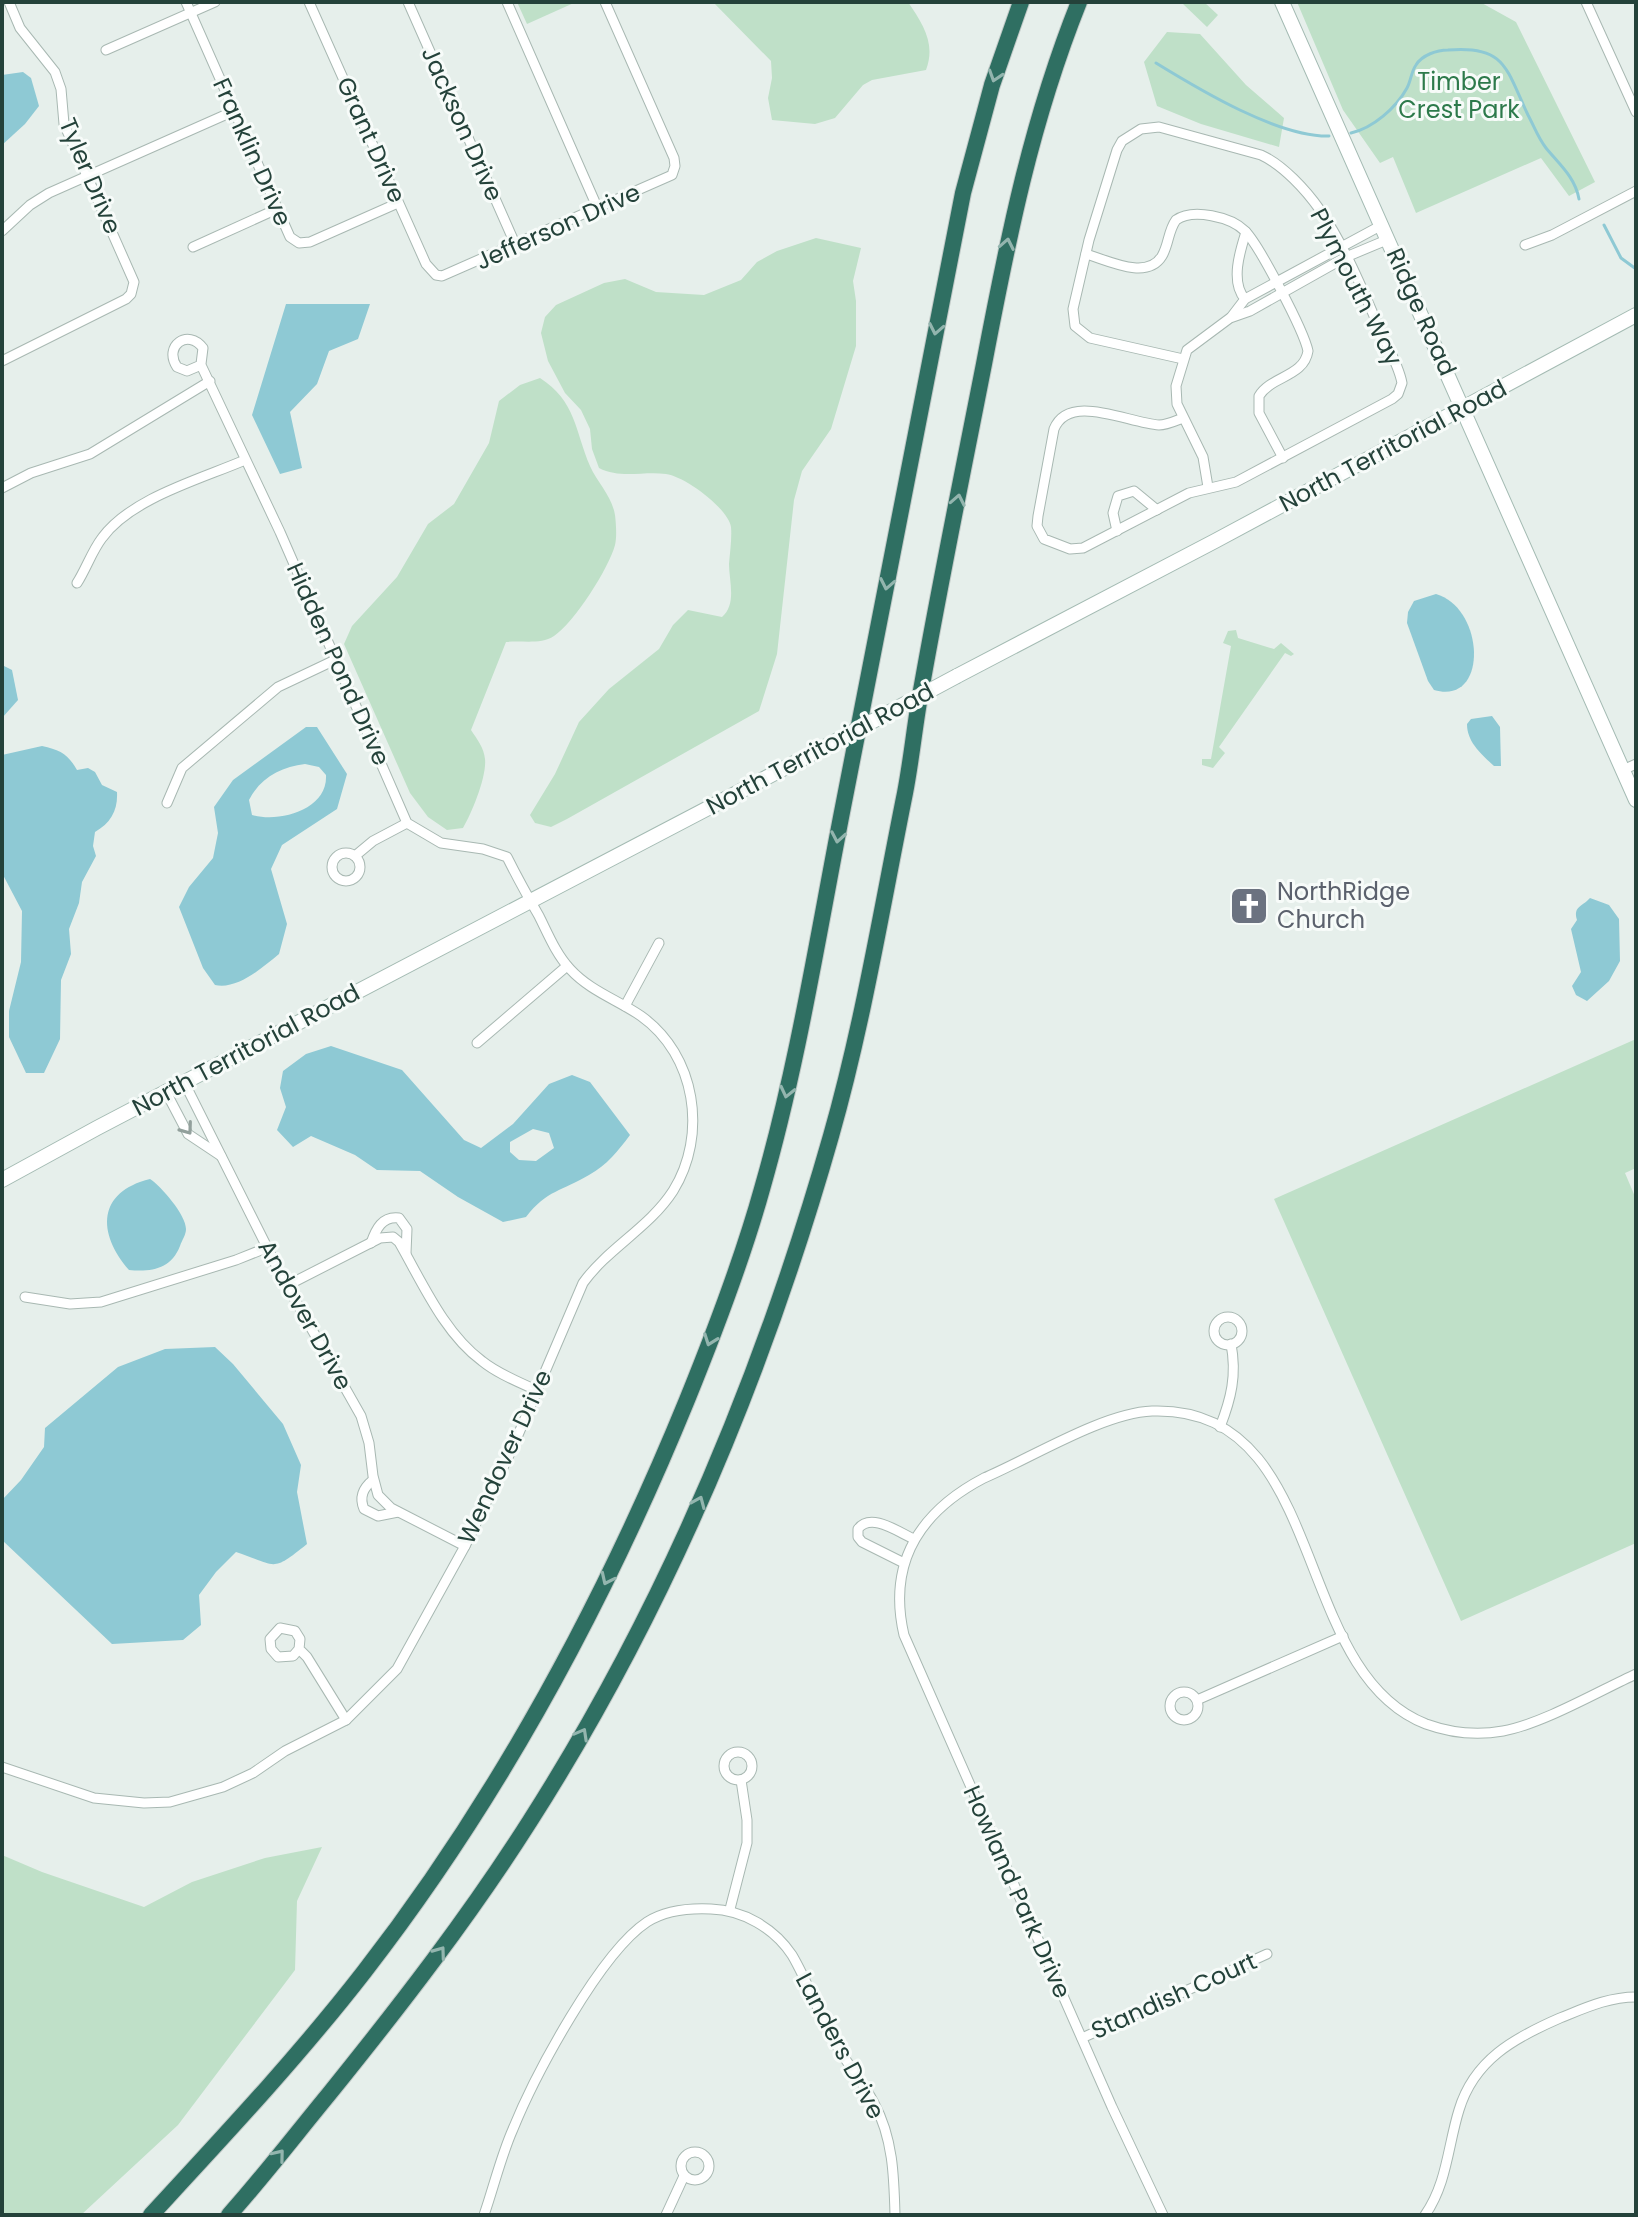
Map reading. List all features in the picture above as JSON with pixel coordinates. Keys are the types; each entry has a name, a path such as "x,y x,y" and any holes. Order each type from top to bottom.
{"highway":[{"path":"151,2215 251,2108 364,1972 424,1890 491,1787 538,1711 597,1600 652,1486 701,1364 762,1193 780,1123 813,974 963,193 992,85 1021,2"},
{"path":"229,2215 398,2009 530,1822 602,1698 666,1574 717,1461 792,1260 832,1134 907,785 921,690 1011,222 1036,123 1079,2"}],"main road":[{"name":"Ridge Road","path":"1282,2 1629,767 1636,800"},
{"name":"North Territorial Road","path":"2,1180 1636,315"}],"street":[{"name":"Tyler Drive","path":"2,361 114,305 131,294 133,277 64,124 61,89 55,72 20,28 9,2"},
{"name":"Franklin Drive","path":"186,2 290,237 304,244 398,203"},
{"path":"106,50 215,2"},
{"name":"Grant Drive","path":"309,2 426,264 436,275"},
{"name":"Jackson Drive","path":"408,2 516,246"},
{"path":"507,2 598,209"},
{"name":"Jefferson Drive","path":"436,275 447,275 516,246 668,178 675,169 674,158 605,2"},
{"path":"1586,2 1636,112"},
{"path":"2,231 39,199 234,111"},
{"name":"Plymouth Way","path":"1183,359 1090,338 1079,331 1073,317 1086,254 1117,150 1132,134 1153,127 1269,159 1306,193 1320,210 1340,245 1401,376 1401,388 1392,399 1236,482 1189,493 1088,547 1076,549 1049,543 1039,533 1038,516 1057,421 1066,413 1077,410 1159,425 1183,418"},
{"path":"1525,245 1552,235 1636,191"},
{"path":"193,247 277,209"},
{"path":"1086,254 1138,269 1149,267 1161,257 1176,220 1193,214 1232,223 1246,232 1275,281 1308,351 1300,368 1268,386 1259,396 1259,413 1283,458"},
{"path":"1230,318 1245,299 1382,225"},
{"path":"1245,299 1237,285 1240,250 1246,232"},
{"path":"1208,487 1203,457 1183,418 1175,393 1183,359 1195,342 1230,318 1346,257 1389,239"},
{"name":"Hidden Pond Drive","path":"201,365 233,427 407,823"},
{"path":"2,488 31,473 90,454 210,381"},
{"path":"77,583 101,539 126,514 153,499 245,460"},
{"path":"1117,531 1113,513 1118,496 1134,491 1157,510"},
{"path":"167,803 182,768 193,758 278,687 335,660"},
{"path":"355,856 373,841 407,823 441,843 483,849 507,857 531,901"},
{"name":"Wendover Drive","path":"2,1767 94,1798 170,1802 223,1787 346,1720 397,1669 465,1546 538,1391 583,1283 666,1201 679,1180 689,1153 693,1113 684,1070 673,1049 643,1017 590,986 567,966 531,901"},
{"path":"625,1006 659,943"},
{"path":"477,1043 567,966"},
{"name":"Andover Drive","path":"184,1082 286,1286 361,1416 369,1443 373,1480 384,1503 465,1546"},
{"path":"166,1092 188,1134 221,1156"},
{"path":"371,1243 381,1223 390,1218 399,1218 407,1229 406,1253"},
{"path":"286,1286 390,1236 399,1242 439,1311 467,1349 493,1370 538,1391"},
{"path":"25,1297 70,1304 101,1302 266,1248"},
{"path":"1220,1427 1233,1388 1231,1344"},
{"name":"Howland Park Drive","path":"1163,2215 908,1646 899,1604 904,1563 914,1539 934,1512 964,1488 1114,1419 1140,1413 1167,1412 1195,1417 1220,1427 1250,1449 1273,1479 1360,1670 1386,1700 1418,1721 1461,1733 1491,1733 1518,1727 1636,1674"},
{"name":"Andover Drive","path":"373,1480 362,1495 364,1509 378,1516 398,1512"},
{"path":"904,1563 862,1542 858,1529 865,1522 873,1521 914,1539"},
{"path":"1197,1700 1343,1636"},
{"path":"299,1649 346,1720"},
{"path":"484,2215 513,2128 555,2045 619,1947 648,1922 669,1913 696,1908 730,1909 747,1843 741,1780"},
{"name":"Landers Drive","path":"730,1909 758,1922 791,1954 830,2035 874,2103 886,2132 893,2164 895,2215"},
{"name":"Standish Court","path":"1082,2038 1267,1954"},
{"path":"1425,2215 1439,2189 1466,2092 1490,2059 1518,2037 1592,2005 1605,2000 1636,1997"},
{"path":"666,2215 684,2176"}],"green space":[{"path":"517,2 576,2 527,24"},
{"path":"713,2 908,2 923,26 929,43 929,61 926,70 872,80 863,85 835,118 815,124 772,120 768,98 771,61"},
{"path":"1204,2 1218,15 1207,27 1182,3"},
{"name":"Timber Crest Park","path":"1297,2 1480,2 1516,22 1595,182 1569,196 1541,158 1416,213 1393,157 1380,163 1343,110"},
{"path":"1167,32 1200,34 1246,85 1284,118 1279,147 1201,124 1157,106 1144,62"},
{"path":"816,238 861,248 853,281 856,346 831,429 802,471 794,500 777,654 759,711 551,827 535,823 530,815 555,774 579,722 609,689 659,649 673,625 688,610 722,617 727,612 731,592 731,527 714,502 674,476 615,473 599,468 592,449 590,429 581,410 565,393 548,361 541,333 545,317 556,305 604,283 625,279 656,292 704,295 741,280 757,262 777,251"},
{"path":"540,378 568,407 590,466 611,502 615,518 615,545 590,594 562,629 543,640 506,642 471,730 484,755 481,784 463,828 447,830 428,817 410,793 344,644 352,626 397,577 428,524 454,504 489,443 499,401 520,385"},
{"path":"1236,630 1238,638 1274,649 1281,643 1294,654 1285,653 1219,747 1225,753 1213,768 1202,765 1202,759 1211,759 1231,646 1223,643 1228,631"},
{"path":"1636,1039 1636,1168 1625,1173 1636,1199 1636,1543 1461,1621 1274,1199"},
{"path":"322,1847 297,1901 295,1970 178,2125 81,2215 2,2215 2,1855 144,1907 192,1882 265,1858"}],"water":[{"path":"23,72 31,78 39,106 2,145 2,75"},
{"path":"286,304 370,304 358,339 329,351 317,384 290,412 302,468 280,474 252,415"},
{"path":"1436,594 1452,603 1464,617 1474,653 1472,670 1464,684 1452,691 1434,690 1428,681 1407,623 1414,601"},
{"path":"2,665 12,670 18,700 2,718"},
{"path":"1492,716 1500,727 1501,766 1494,766 1480,752 1468,730 1467,724 1471,719"},
{"path":"306,727 317,727 347,774 337,809 282,845 271,869 287,924 279,954 249,977 223,986 215,985 203,968 179,907 189,887 213,858 218,833 214,807 233,780","holes":["296,766 319,767 326,775 325,787 311,805 288,815 252,815 249,800 265,780"]},
{"path":"42,746 63,754 77,770 88,768 95,772 102,785 117,792 117,799 109,820 95,832 93,846 96,856 82,882 79,903 69,929 71,954 61,980 60,1039 44,1073 26,1073 9,1037 9,1011 21,962 22,911 2,873 2,755"},
{"path":"1590,898 1609,905 1619,919 1620,961 1609,981 1587,1001 1576,995 1572,986 1581,972 1571,929 1577,920 1577,909"},
{"path":"331,1046 402,1070 464,1140 481,1148 513,1124 549,1084 572,1075 590,1082 630,1135 612,1157 595,1171 548,1196 526,1217 503,1222 420,1171 377,1170 355,1155 311,1136 293,1147 277,1130 286,1107 280,1088 283,1071 306,1054","holes":["533,1129 549,1133 554,1148 536,1161 519,1160 510,1152 510,1142"]},
{"path":"150,1179 178,1209 186,1229 176,1254 166,1264 153,1269 129,1270 111,1242 108,1216 120,1194"},
{"path":"215,1347 283,1424 301,1465 297,1492 307,1544 287,1559 274,1564 236,1552 199,1595 201,1625 183,1640 112,1644 2,1540 2,1500 21,1480 44,1447 45,1428 118,1367 165,1349"}],"waterway":[{"path":"1351,133 1367,127 1390,110 1407,88 1416,65 1426,56 1444,50 1482,52 1502,63 1541,140 1570,177 1579,199"},
{"path":"1156,63 1263,120 1287,129 1329,136"},
{"path":"1604,225 1621,258 1636,269"}],"place":[{"name":"NorthRidge Church","path":"1249,906"}]}
